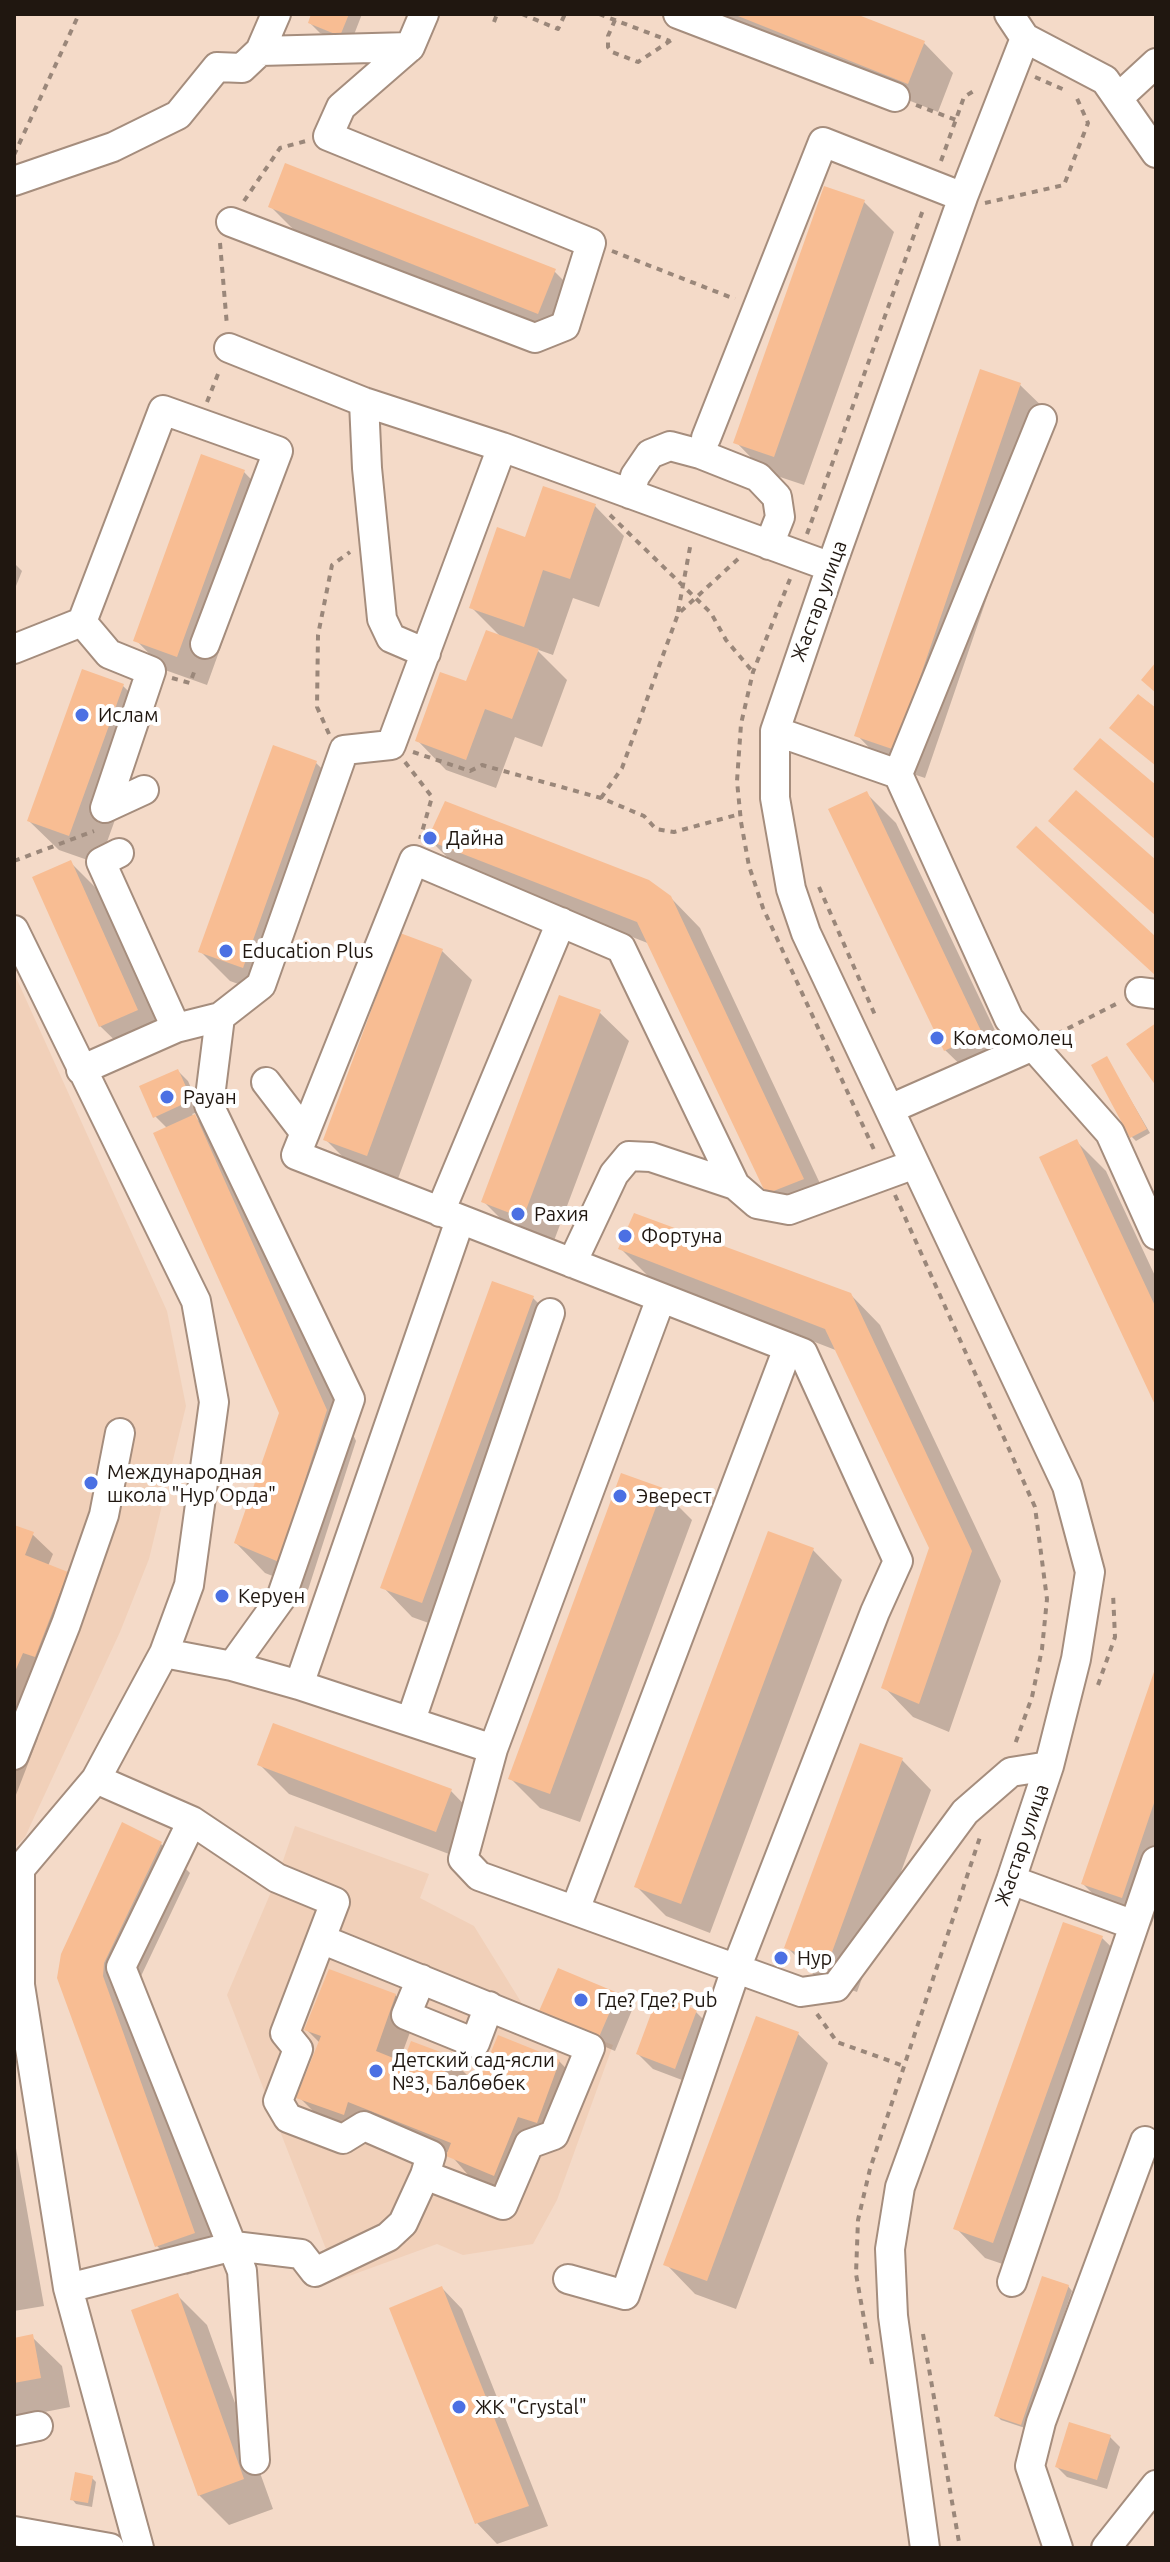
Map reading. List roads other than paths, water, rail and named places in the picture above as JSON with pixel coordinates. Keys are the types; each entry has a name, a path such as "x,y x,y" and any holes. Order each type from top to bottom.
{"street":[{"path":"14,181 113,147 178,115 217,67 242,68 260,51 276,14"},
{"path":"231,222 535,338 565,326 591,243 328,136 341,107 410,47 424,14"},
{"path":"1009,14 1025,38 1105,80 1156,153"},
{"path":"682,26 895,97"},
{"name":"Жастар улица","path":"925,2548 893,2316 890,2249 900,2187 1049,1766 1076,1659 1090,1572 1067,1486 806,933 791,889 775,798 775,731 963,197 1025,38"},
{"path":"260,51 410,47"},
{"path":"1118,98 1156,63"},
{"path":"706,438 823,142 963,197"},
{"path":"229,348 364,402 502,447 831,567"},
{"path":"364,402 367,468 382,619 391,638 426,653"},
{"path":"14,649 82,622 163,410 278,451 205,644"},
{"path":"898,774 1042,419"},
{"path":"630,494 635,476 650,454 670,446 710,458 758,477 777,497 780,517 764,543"},
{"path":"81,1070 176,1028 220,1017 261,985 344,750 391,745 502,447"},
{"path":"82,622 109,654 151,671 105,808 144,790"},
{"path":"775,731 898,774 1009,1019 1110,1133 1156,1235"},
{"path":"119,853 101,862 176,1028"},
{"path":"568,2279 625,2295 736,1969 875,1612 898,1561 803,1353 296,1155 414,860 621,948 735,1185"},
{"path":"299,1685 450,1216 561,922"},
{"path":"14,930 196,1301 214,1402 189,1585 164,1653 96,1779 17,1867 20,1985 68,2288 139,2548"},
{"path":"220,1017 209,1105 350,1399 281,1598 232,1666"},
{"path":"890,1109 1033,1046"},
{"path":"266,1082 305,1133"},
{"path":"572,1263 614,1174 629,1156 651,1157 735,1185 757,1204 789,1210 915,1164"},
{"path":"661,1298 493,1749 463,1859 479,1876 801,1992 836,1987 965,1812 1011,1772 1049,1766"},
{"path":"411,1720 550,1313"},
{"path":"575,1910 788,1348"},
{"path":"14,1755 66,1624 104,1515 120,1433"},
{"path":"164,1653 232,1666 299,1685 493,1749"},
{"path":"68,2288 234,2246 301,2254 315,2272 388,2237 403,2223 431,2155 364,2126 343,2139 288,2118 278,2101 298,2049 285,2033 335,1902 277,1878 192,1821 96,1779"},
{"path":"192,1821 121,1967 242,2271 255,2460"},
{"path":"1012,2282 1156,1861"},
{"path":"1011,1880 1134,1925"},
{"path":"321,1939 590,2048 554,2135 529,2144 503,2205 425,2175"},
{"path":"421,1979 406,2015 475,2043 489,2006"},
{"path":"1058,2548 1030,2466 1041,2422 1145,2141"},
{"path":"1106,2548 1156,2485"},
{"path":"14,2531 110,2548"}],"place":[{"name":"Ислам","path":"82,715"},
{"name":"Дайна","path":"430,838"},
{"name":"Education Plus","path":"226,951"},
{"name":"Комсомолец","path":"937,1038"},
{"name":"Рауан","path":"167,1097"},
{"name":"Рахия","path":"518,1214"},
{"name":"Фортуна","path":"625,1236"},
{"name":"Международная школа \"Нур Орда\"","path":"91,1483"},
{"name":"Эверест","path":"620,1496"},
{"name":"Керуен","path":"222,1596"},
{"name":"Нур","path":"781,1958"},
{"name":"Где? Где? Pub","path":"581,2000"},
{"name":"Детский сад-ясли №3, Балбөбек","path":"376,2071"},
{"name":"ЖК \"Crystal\"","path":"459,2407"}]}
